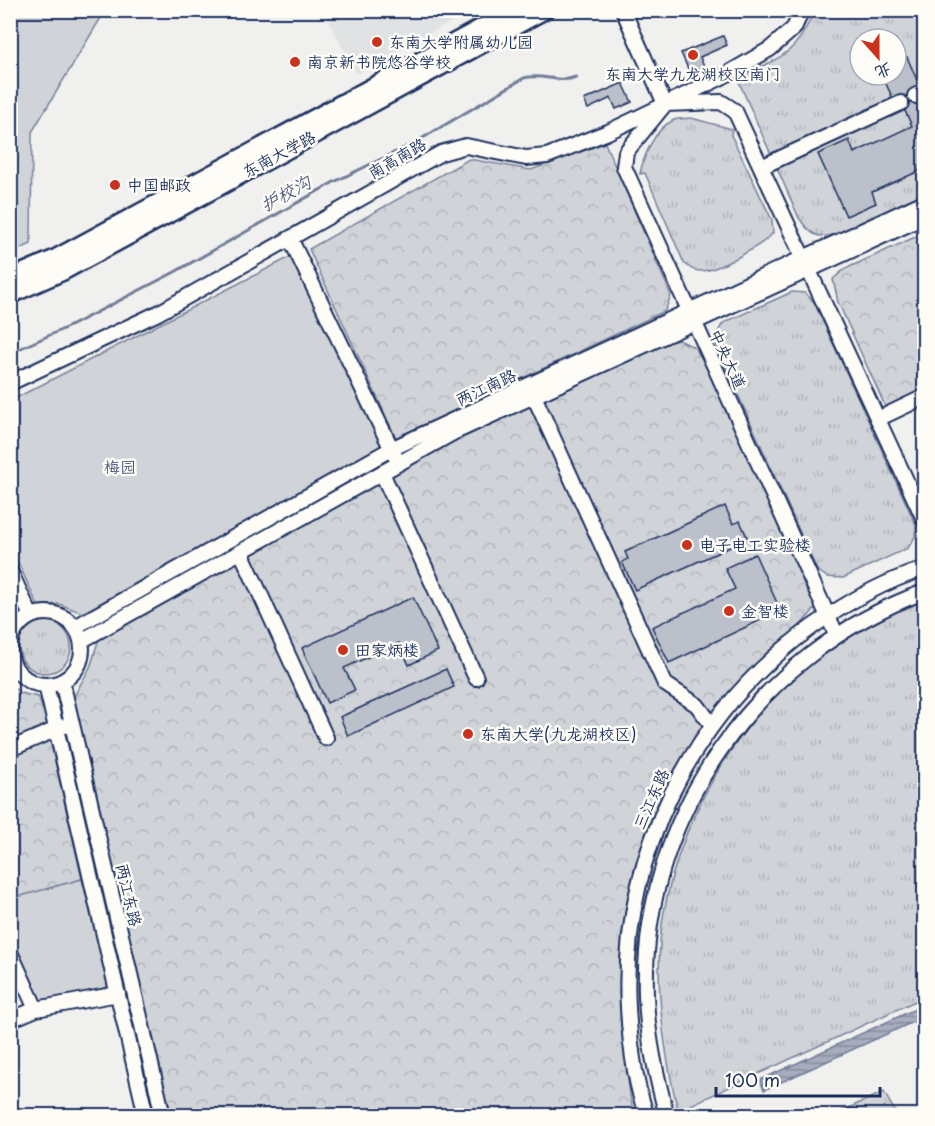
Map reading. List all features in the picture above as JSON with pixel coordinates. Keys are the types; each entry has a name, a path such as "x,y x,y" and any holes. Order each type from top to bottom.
{"main road":[{"name":"东南大学路","path":"10,278 54,259 514,10"},
{"name":"东南大学路","path":"10,295 73,266 545,10"}],"street":[{"path":"623,10 665,104 721,102 735,111 924,519"},
{"name":"南高南路","path":"10,383 158,313 441,153 466,146 525,158 547,156 665,104 770,49 794,28 802,10"},
{"path":"761,166 901,103"},
{"name":"中央大道","path":"665,104 626,152 624,167 690,318 836,634"},
{"name":"两江南路","path":"75,627 392,449 529,392 690,318 806,264 924,202"},
{"name":"两江南路","path":"806,264 924,217"},
{"path":"290,238 398,463"},
{"path":"529,392 665,684 696,705 712,725"},
{"name":"两江南路","path":"81,641 529,392"},
{"path":"878,419 924,397"},
{"path":"382,473 476,678"},
{"path":"286,508 294,522"},
{"path":"241,552 327,738"},
{"name":"三江东路","path":"647,1116 630,1042 626,971 634,900 654,830 686,763 728,703 780,650 827,616 884,585 924,569"},
{"path":"10,571 32,616"},
{"path":"172,572 179,586"},
{"path":"667,1116 653,1065 647,1007 650,924 666,855 690,800 732,730 780,678 836,634 893,603 924,592"},
{"path":"55,614 75,627 81,641 81,661 75,671 62,681 46,685 32,682 22,676 11,655 15,632 32,616 55,614"},
{"name":"两江东路","path":"62,681 163,1116"},
{"name":"两江东路","path":"46,685 146,1116"},
{"path":"10,749 71,722"},
{"path":"672,793 690,800"},
{"path":"642,873 661,877"},
{"path":"11,956 36,1009"},
{"path":"10,1020 36,1009 118,994"},
{"path":"628,1009 647,1007"}],"shaded area":[{"name":"东南大学附属幼儿园","path":"323,11 471,11 357,74"}],"green space":[{"path":"10,11 105,11 32,132 31,244 11,253"},
{"path":"814,11 924,11 924,196 841,233 829,236 813,233 799,218 739,82 741,76 786,53 801,37"},
{"path":"691,118 732,129 731,135 772,220 773,233 739,257 718,267 701,271 694,270 684,263 645,173 640,174 647,152 660,130 674,120"},
{"path":"605,143 671,295 665,311 396,438 309,249 469,159 531,170"},
{"path":"924,233 924,390 886,408 838,302 833,279 845,269"},
{"name":"梅园","path":"294,255 383,445 83,613 59,604 38,606 11,547 10,401"},
{"path":"792,292 805,293 814,302 916,525 915,537 908,548 843,578 827,577 817,570 717,348 716,335 723,323"},
{"path":"679,340 694,347 706,364 817,606 715,712 687,752 656,813 648,846 627,1011 627,1062 634,1115 171,1115 74,698 90,667 101,635 417,458 662,343"},
{"path":"924,597 924,997 678,1111 661,1014 660,941 673,875 687,834 705,794 726,757 752,722 812,661 856,629"},
{"path":"45,621 55,623 63,629 69,637 71,647 69,657 63,665 55,671 45,673 35,671 27,665 21,657 19,647 21,637 27,629 35,623"},
{"path":"11,685 20,693 38,697 49,724 11,740"},
{"path":"50,740 82,879 11,899 11,757"},
{"path":"82,879 108,987 40,1003 11,936 10,899"},
{"path":"884,1092 897,1115 833,1115"}],"water":[{"path":"924,1005 924,1017 764,1090 760,1080"}],"building":[{"name":"东南大学九龙湖校区南门","path":"723,36 727,45 700,57 704,67 690,73 681,53"},
{"path":"908,59 920,87 912,90 921,110 924,108 924,169 872,192 876,203 846,216 818,154 849,140 854,153 912,126 898,96 893,99 888,87 908,87"},
{"name":"东南大学九龙湖校区南门","path":"623,83 632,102 616,109 611,98 588,109 584,100"},
{"name":"电子电工实验楼","path":"725,506 733,524 740,521 748,539 635,590 622,562 628,559 625,552"},
{"name":"金智楼","path":"755,554 778,605 771,608 774,614 669,663 652,627 735,589 725,568"},
{"name":"田家炳楼","path":"413,597 438,651 409,665 399,643 344,668 355,690 327,703 302,648"},
{"name":"田家炳楼","path":"446,669 454,687 348,736 340,717"}],"waterway":[{"name":"护校沟","path":"10,353 70,326 173,273 334,182 416,142 524,78 569,79 576,77"}],"place":[{"name":"东南大学附属幼儿园","path":"377,42"},
{"name":"东南大学九龙湖校区南门","path":"693,55"},
{"name":"南京新书院悠谷学校","path":"295,62"},
{"name":"中国邮政","path":"115,185"},
{"name":"电子电工实验楼","path":"687,545"},
{"name":"金智楼","path":"729,611"},
{"name":"田家炳楼","path":"343,650"},
{"name":"东南大学(九龙湖校区)","path":"468,734"}]}
